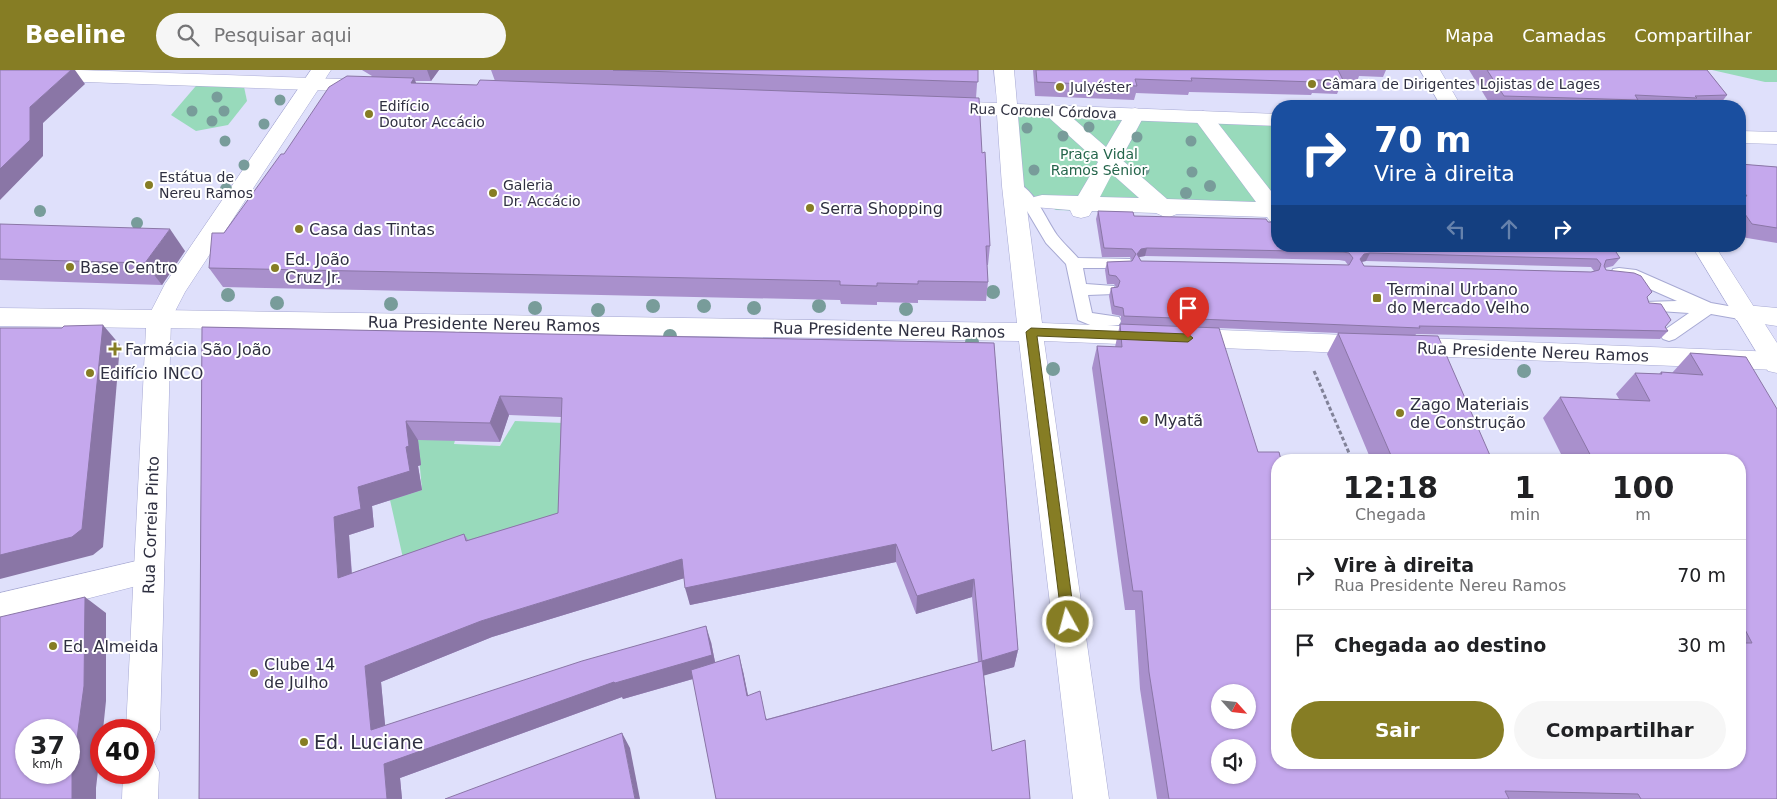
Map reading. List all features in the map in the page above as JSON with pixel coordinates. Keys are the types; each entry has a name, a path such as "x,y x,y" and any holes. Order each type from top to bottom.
{"street":[{"path":"1004,70 1013,186 1091,799"},
{"path":"1430,70 1448,100"},
{"path":"0,73 316,77 392,87"},
{"path":"159,319 174,290 316,77"},
{"name":"Rua Coronel Córdova","path":"921,106 1271,120"},
{"path":"1053,111 1166,210"},
{"path":"1084,207 1135,114"},
{"path":"1204,117 1271,205"},
{"path":"1746,137 1777,138"},
{"path":"1042,202 1084,207 1271,212"},
{"path":"1707,252 1776,362"},
{"path":"1745,314 1777,317"},
{"name":"Rua Presidente Nereu Ramos","path":"0,317 1031,332 1776,362"},
{"name":"Rua Correia Pinto","path":"143,719 159,319"},
{"path":"0,607 149,571"},
{"path":"140,799 141,784"}],"lane":[{"path":"1013,186 1030,203 1052,239 1074,263 1084,316 1095,321 1113,321"},
{"path":"1074,263 1124,263"},
{"path":"1608,273 1630,274 1708,308"},
{"path":"1079,289 1108,290"},
{"path":"1650,306 1708,308 1745,314"},
{"path":"1669,335 1708,308"}],"path":[{"path":"1302,343 1349,454"}],"green space":[{"path":"1712,70 1777,70 1777,82 1765,82"},
{"path":"201,80 243,82 247,101 228,125 196,131 171,115"},
{"name":"Praça Vidal Ramos Sênior","path":"1006,110 1271,120 1271,217 1056,210 1013,186"},
{"path":"462,414 454,444 500,446 515,421 564,423 665,501 407,576 390,500 422,490 416,424"}],"building":[{"path":"0,70 71,70 30,107 30,140 0,169"},
{"path":"613,70 978,70 978,82"},
{"path":"1036,70 1338,70 1343,80 1315,80 1316,82 1191,78 1192,81 1135,79 1137,86 1037,82"},
{"path":"1487,70 1707,70 1727,95 1695,96 1697,98 1635,95 1638,100 1504,96"},
{"path":"347,76 414,78 411,83 477,85 480,80 979,98 982,153 985,152 990,246 986,246 988,282 918,281 918,284 877,283 877,286 840,285 840,281 209,268 212,233 224,233 281,154 284,154 329,87"},
{"path":"1746,164 1777,167 1777,228 1752,224 1746,216"},
{"name":"Terminal Urbano do Mercado Velho","path":"1098,211 1133,212 1134,216 1266,219 1268,222 1271,222 1271,251 1147,248 1141,249 1137,254 1141,261 1349,265 1353,258 1349,253 1343,252 1616,252 1620,258 1606,260 1604,266 1606,270 1634,273 1641,276 1652,292 1647,297 1649,303 1661,304 1671,320 1665,327 1668,331 1419,326 1420,328 1124,316 1123,308 1114,306 1111,288 1118,287 1120,281 1116,276 1109,275 1107,262 1132,261 1136,254 1132,249 1104,248","holes":["1370,253 1597,259 1601,264 1599,270 1591,272 1364,266 1360,259 1364,254"]},
{"path":"0,224 170,229 145,263 0,259"},
{"path":"1120,324 1219,328 1258,452 1279,452 1280,454 1271,454 1271,769 1746,769 1746,643 1752,643 1746,632 1746,454 1590,454 1560,397 1650,401 1635,373 1662,374 1661,372 1703,375 1690,353 1746,357 1777,409 1777,799 1641,799 1638,794 1505,791 1509,799 1169,799 1149,672 1142,591 1133,591 1097,346 1122,347"},
{"path":"103,325 82,529 72,537 0,555 0,328 62,328 64,326"},
{"path":"202,327 994,343 1018,650 982,661 974,579 917,596 896,544 685,588 682,559 481,621 365,666 371,730 582,661 706,626 712,655 614,682 384,764 387,799 199,799","holes":["500,396 562,398 558,513 466,541 464,534 338,578 334,517 361,509 358,487 410,471 406,447 409,446 406,421 490,423"]},
{"path":"1338,333 1438,336 1489,454 1390,454"},
{"path":"85,597 84,686 80,719 15,719 15,784 72,784 72,799 0,799 0,617"},
{"path":"739,655 747,696 760,691 766,720 982,661 992,751 1025,740 1030,799 716,799 691,670"},
{"path":"622,733 635,799 445,799"}],"place":[{"name":"Câmara de Dirigentes Lojistas de Lages","path":"1312,84"},
{"name":"Julyéster","path":"1060,87"},
{"name":"Edifício Doutor Accácio","path":"369,114"},
{"name":"Estátua de Nereu Ramos","path":"149,185"},
{"name":"Galeria Dr. Accácio","path":"493,193"},
{"name":"Serra Shopping","path":"810,208"},
{"name":"Casa das Tintas","path":"299,229"},
{"name":"Base Centro","path":"70,267"},
{"name":"Ed. João Cruz Jr.","path":"275,268"},
{"name":"Terminal Urbano do Mercado Velho","path":"1377,298"},
{"name":"Farmácia São João","path":"115,349"},
{"name":"Edifício INCO","path":"90,373"},
{"name":"Zago Materiais de Construção","path":"1400,413"},
{"name":"Myatã","path":"1144,420"},
{"name":"Ed. Almeida","path":"53,646"},
{"name":"Clube 14 de Julho","path":"254,673"},
{"name":"Ed. Luciane","path":"304,742"}],"route":[{"path":"1068,622 1031,332 1188,338"}]}
